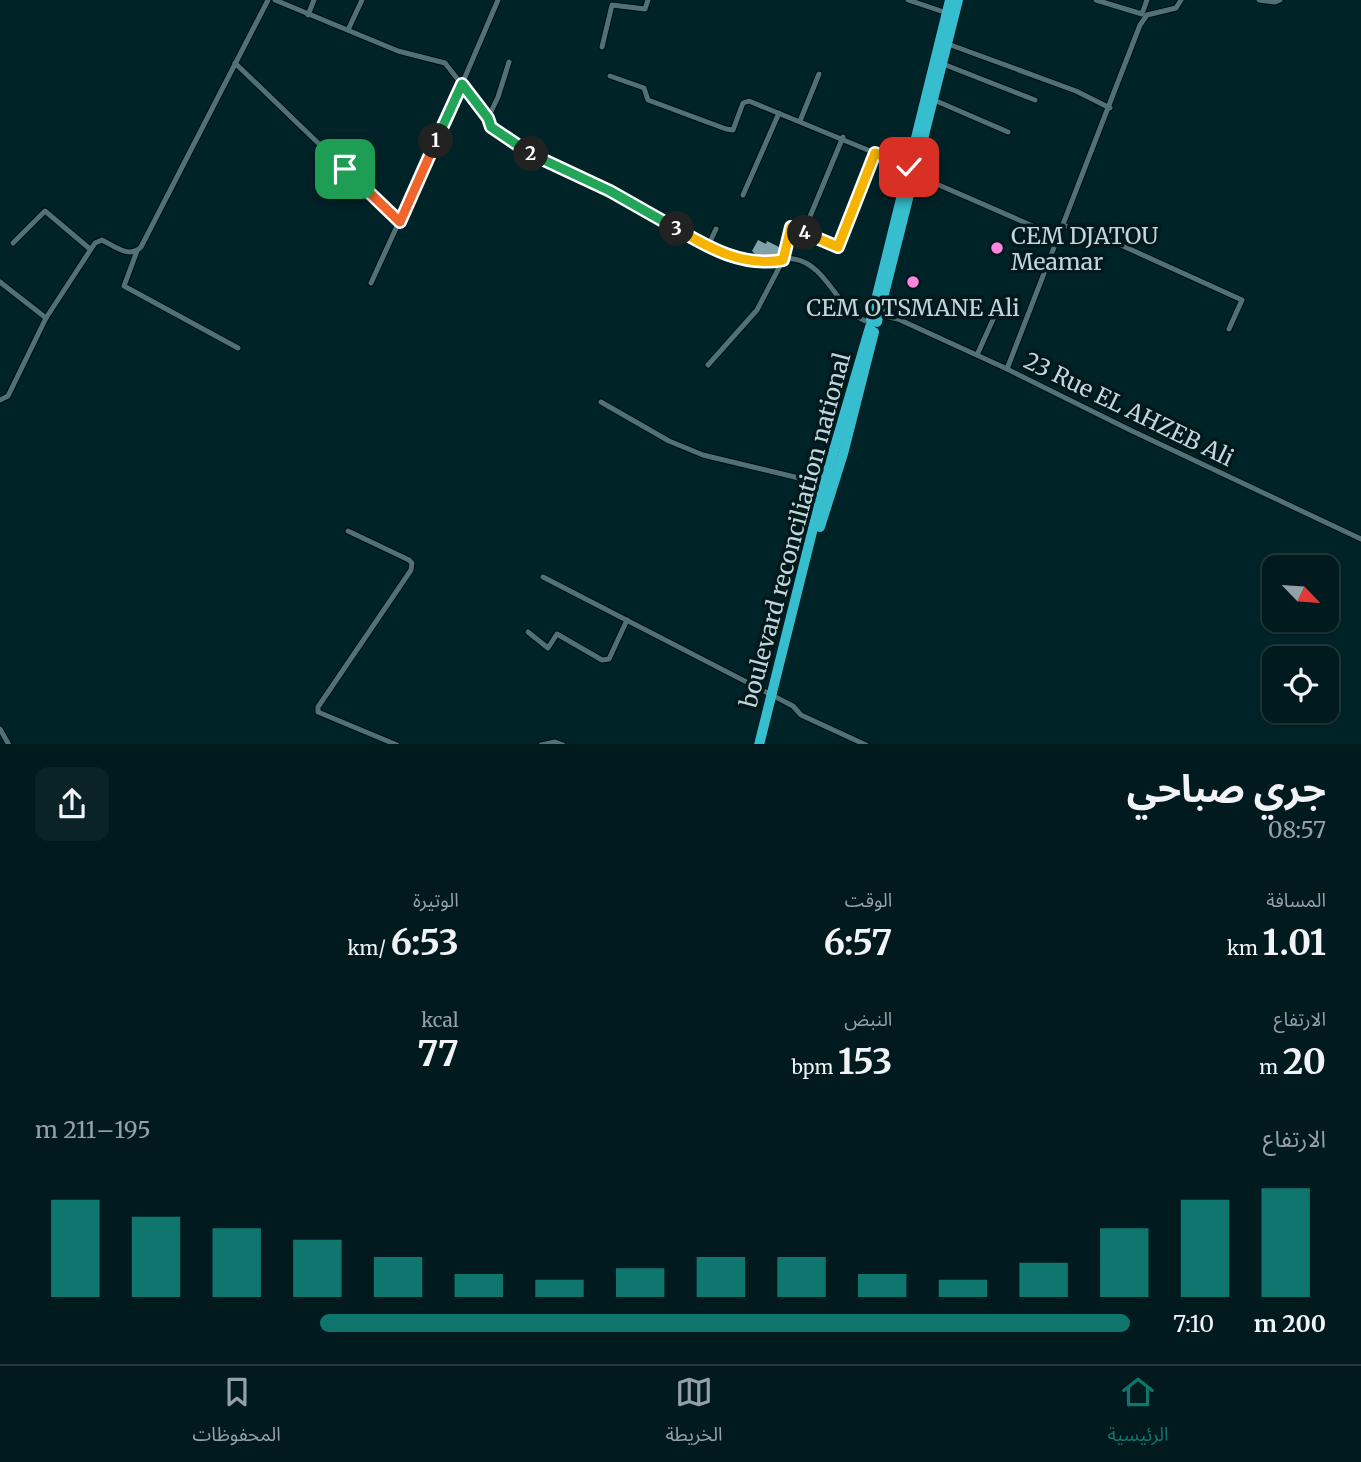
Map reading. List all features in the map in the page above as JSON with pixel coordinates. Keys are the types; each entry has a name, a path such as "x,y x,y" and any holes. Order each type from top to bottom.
{"highway":[{"path":"765,744 774,698 818,532 843,454 912,171 950,0"},
{"path":"912,171 934,100 958,0"},
{"name":"boulevard reconciliation national","path":"759,744 774,698 824,484 874,322"}],"street":[{"path":"238,348 124,286 137,251 268,0"},
{"path":"275,0 398,51 446,64 488,118 491,127 520,148 610,191 708,246 742,261 764,264 794,259 819,272 856,317 874,322"},
{"path":"308,15 314,0"},
{"path":"348,30 362,0"},
{"path":"371,283 498,0"},
{"path":"602,47 612,5 645,9 649,0"},
{"path":"908,0 947,13"},
{"path":"1097,0 1142,14 1147,0"},
{"path":"1007,369 1140,25 1147,15 1176,8 1181,0"},
{"path":"1259,0 1280,0"},
{"path":"948,44 1076,91 1110,108"},
{"path":"488,118 509,62"},
{"path":"235,63 400,222"},
{"path":"943,64 1035,100"},
{"path":"800,121 819,74"},
{"path":"610,76 644,88 648,100 726,129 733,130 743,103 749,101 842,137 1058,237"},
{"path":"934,100 1007,132"},
{"path":"743,195 779,113"},
{"path":"806,226 842,137"},
{"path":"708,365 757,310 783,260 791,227 838,247 875,153"},
{"path":"13,243 45,211 90,249"},
{"path":"1062,226 1081,227 1242,299 1228,329"},
{"path":"708,246 716,229"},
{"path":"0,400 8,396 46,318 98,240 128,253 137,251"},
{"path":"0,282 46,318"},
{"path":"977,355 1000,304"},
{"name":"23 Rue EL AHZEB Ali","path":"874,322 898,319 1361,539"},
{"path":"601,402 669,441 703,455 824,484"},
{"path":"348,531 408,560 411,570 318,707 318,712 397,744"},
{"path":"543,577 793,706 801,715 866,744"},
{"path":"528,632 548,648 557,634 602,660 609,659 627,620"},
{"path":"0,729 9,744"},
{"path":"541,744 563,744"}],"building":[{"path":"758,240 781,248 779,254 758,257 752,251"}],"place":[{"name":"CEM DJATOU Meamar","path":"997,248"},
{"name":"CEM OTSMANE Ali","path":"913,282"}],"route":[{"path":"345,169 400,222 462,84 488,118 491,127 520,148 610,191 702,244 742,261 764,264 783,260 791,227 838,247 875,153 909,167"}]}
